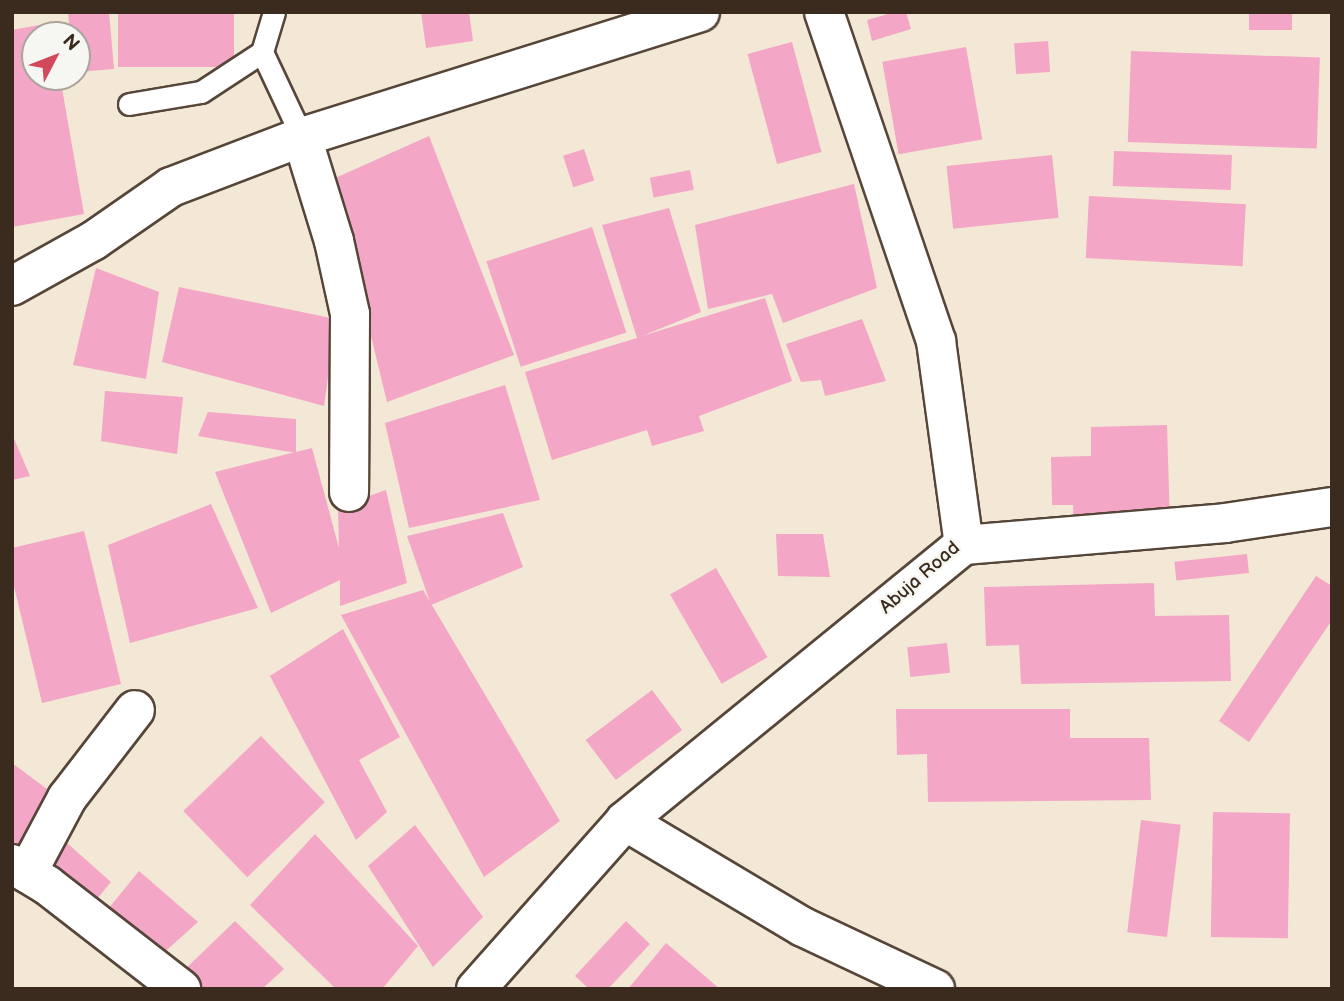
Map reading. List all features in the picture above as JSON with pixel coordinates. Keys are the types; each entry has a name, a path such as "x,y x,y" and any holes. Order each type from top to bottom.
{"street":[{"path":"12,286 93,241 171,187 302,137 701,12"},
{"name":"Abuja Road","path":"476,989 625,821 964,545 936,341 824,12"},
{"path":"302,137 334,241 350,314 349,492"},
{"path":"964,545 1225,523 1332,507"},
{"path":"135,710 67,798 20,869 181,989"},
{"path":"625,821 803,927 935,989"}],"lane":[{"path":"129,104 201,92 262,52 274,12"},
{"path":"262,52 302,137"}],"building":[{"path":"68,12 109,12 114,69 91,71 91,21 69,21"},
{"path":"118,12 234,12 234,67 118,67"},
{"path":"421,12 469,12 473,41 426,48"},
{"path":"895,12 906,12 911,29 872,41 867,20"},
{"path":"1249,12 1292,12 1292,30 1249,30"},
{"path":"21,28 21,91 62,91 84,214 12,227 12,30"},
{"path":"1048,41 1050,72 1016,74 1014,43"},
{"path":"792,42 822,152 777,164 748,54"},
{"path":"966,47 982,140 899,154 882,62"},
{"path":"1131,51 1320,58 1317,149 1128,142"},
{"path":"429,136 514,355 387,402 333,179"},
{"path":"584,149 594,180 573,187 563,156"},
{"path":"1114,151 1232,155 1231,190 1113,186"},
{"path":"1052,155 1059,218 953,229 947,166"},
{"path":"690,170 694,190 654,197 650,178"},
{"path":"854,184 877,288 783,323 772,294 708,309 695,225"},
{"path":"1089,196 1246,204 1243,266 1086,258"},
{"path":"669,208 701,312 642,336 765,298 792,381 699,416 704,431 652,446 647,430 552,460 525,372 637,338 602,225"},
{"path":"592,227 626,333 521,367 486,261"},
{"path":"96,268 159,292 146,379 73,365"},
{"path":"179,287 336,319 324,406 162,362"},
{"path":"862,319 886,381 825,396 821,380 801,382 786,344"},
{"path":"505,385 540,500 409,528 385,423"},
{"path":"105,391 183,397 177,454 101,441"},
{"path":"208,412 296,419 296,453 198,436"},
{"path":"1167,425 1170,525 1074,527 1073,505 1052,505 1051,457 1091,456 1091,427"},
{"path":"12,434 30,476 12,480"},
{"path":"312,448 339,548 338,507 386,490 407,583 340,606 340,580 271,613 215,472"},
{"path":"211,504 258,608 130,643 108,545"},
{"path":"503,513 523,567 431,605 407,536"},
{"path":"84,531 121,684 42,703 12,578 12,548"},
{"path":"776,534 823,534 830,577 778,576"},
{"path":"1247,554 1249,573 1176,581 1174,562"},
{"path":"716,568 768,657 722,684 670,594"},
{"path":"1316,576 1332,586 1332,620 1249,742 1219,721"},
{"path":"1154,583 1155,616 1229,615 1231,681 1021,684 1019,645 986,646 984,587"},
{"path":"423,590 560,821 484,877 341,615"},
{"path":"343,629 400,737 359,760 387,812 356,840 270,676"},
{"path":"947,643 950,673 910,677 907,647"},
{"path":"652,690 682,730 616,780 586,740"},
{"path":"896,709 1070,709 1070,738 1149,738 1151,800 928,802 927,754 897,755"},
{"path":"261,736 325,802 247,877 183,811"},
{"path":"12,763 55,795 28,854 12,847"},
{"path":"1213,812 1290,813 1288,938 1211,937"},
{"path":"1141,820 1181,825 1167,937 1127,932"},
{"path":"415,825 483,917 433,967 368,866"},
{"path":"315,834 418,946 382,989 336,989 250,905"},
{"path":"58,835 111,882 92,905 39,863"},
{"path":"139,871 198,922 159,957 104,914"},
{"path":"235,921 284,969 262,989 199,989 179,975"},
{"path":"626,921 650,944 608,989 589,989 575,976"},
{"path":"666,943 720,989 628,989"}]}
